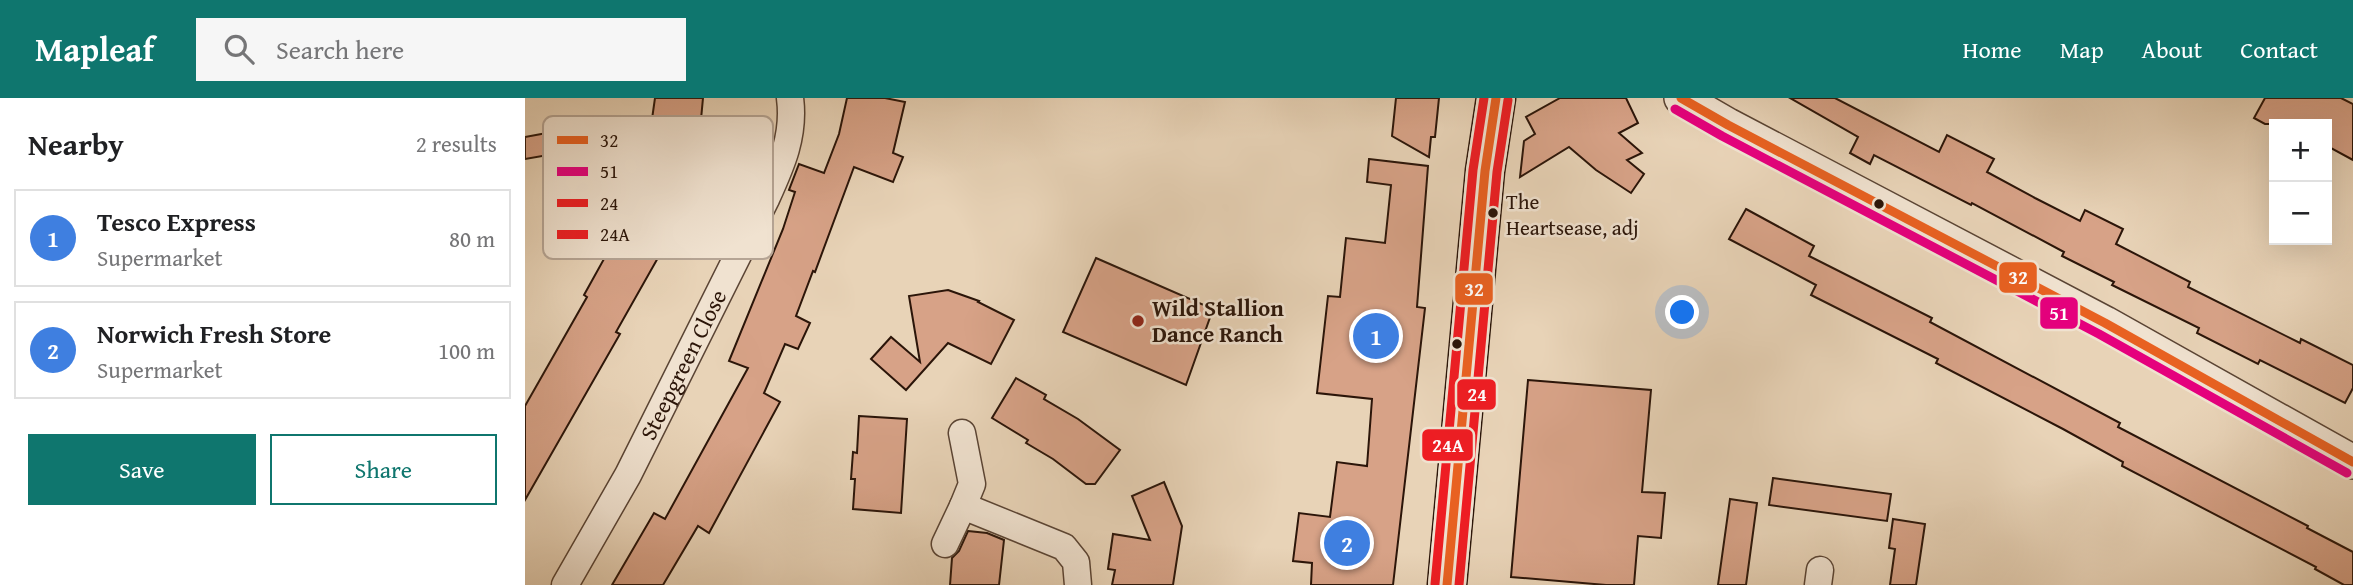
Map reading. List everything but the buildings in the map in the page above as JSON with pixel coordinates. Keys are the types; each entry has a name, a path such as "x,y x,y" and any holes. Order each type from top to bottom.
{"main road":[{"path":"1447,585 1485,171 1496,98"}],"street":[{"name":"Steepgreen Close","path":"773,184 785,157 790,134 790,98"},
{"path":"1681,98 2105,323 2353,461"},
{"name":"Steepgreen Close","path":"565,585 628,475 736,259"},
{"path":"945,544 972,484 962,433"},
{"path":"963,506 1064,547 1076,562 1078,585"}],"transit line":[{"name":"24A","path":"1435,584 1473,170 1484,98"},
{"name":"32","path":"1447,585 1485,171 1496,98"},
{"name":"32","path":"1681,98 2105,323 2353,462"},
{"name":"24","path":"1459,585 1497,172 1508,100"},
{"name":"51","path":"1675,109 2099,334 2347,473"}],"place":[{"name":"The Heartsease, adj","path":"1493,213"},
{"name":"Wild Stallion Dance Ranch","path":"1138,321"},
{"name":"Tesco Express","path":"1376,336"},
{"name":"Norwich Fresh Store","path":"1347,543"}]}
